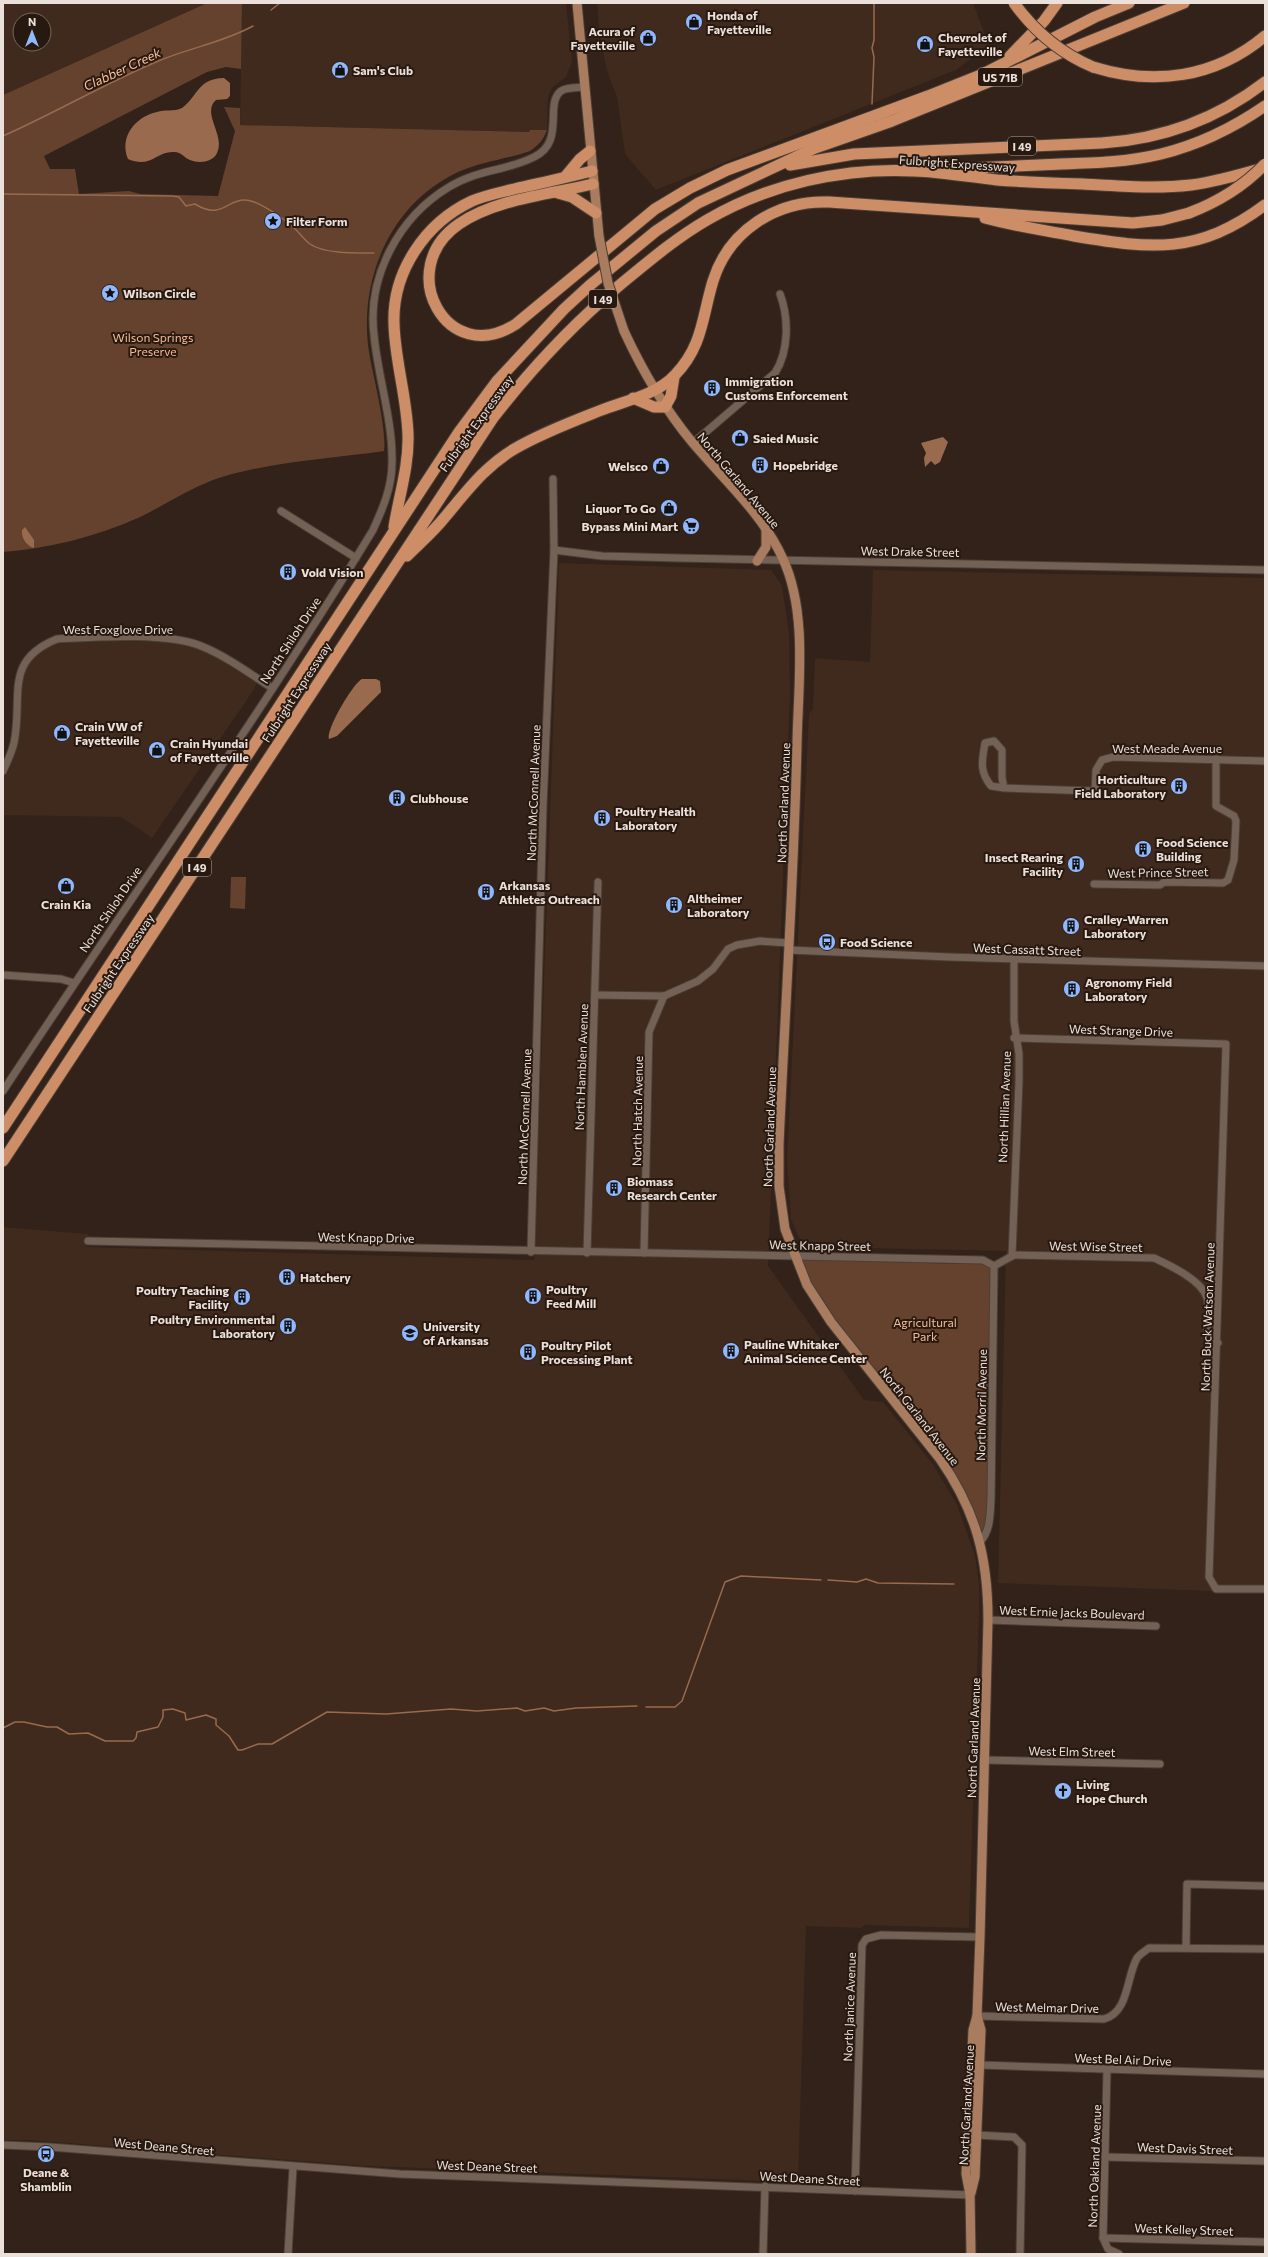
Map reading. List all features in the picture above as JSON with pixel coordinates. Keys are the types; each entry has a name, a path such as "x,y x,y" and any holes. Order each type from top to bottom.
{"highway":[{"path":"1014,3 1034,28 1054,46 1093,67 1134,77 1178,77 1205,70 1230,60 1265,36"},
{"path":"1002,63 1040,26 1057,3"},
{"path":"593,184 488,209 461,223 443,238 430,264 428,283 436,308 451,324 464,332 477,335 489,335 502,332 516,324 655,209 696,185 753,160 928,96 1002,63 1095,17 1129,3"},
{"name":"Fulbright Expressway","path":"3,1128 459,432 487,394 515,360 564,309 619,261 676,217 720,192 767,172 815,148 892,121 1184,3"},
{"name":"I 49","path":"767,172 809,161 854,154 1102,142 1142,138 1173,130 1206,118 1237,101 1265,82"},
{"name":"I 49","path":"915,171 1129,160 1160,154 1196,143 1230,128 1265,106"},
{"path":"565,178 580,159 590,151"},
{"path":"391,572 444,519 480,476 502,457 543,434 653,390 674,377 688,359 698,342 712,282 722,259 738,238 763,218 790,206 818,202 1133,223 1162,220 1205,208 1235,190 1265,166"},
{"name":"Fulbright Expressway","path":"3,1161 475,444 513,392 576,324 662,250 709,219 770,192 832,176 915,171 998,180 1136,187 1192,185 1230,178 1265,166"},
{"path":"393,532 406,469 408,449 407,417 394,323 398,291 406,266 417,247 432,228 463,206 496,194 592,171"},
{"path":"555,193 572,197 596,213"},
{"path":"957,211 1005,224 1120,244 1155,246 1176,244 1212,235 1233,227 1265,205"},
{"path":"633,398 654,407 665,407 671,396 674,377"}],"main road":[{"name":"North Garland Avenue","path":"577,3 599,236 608,283 624,332 653,390 665,407 692,443 766,530 784,560 797,604 799,642 796,782 779,1186 785,1229 807,1285 831,1322 947,1470 964,1500 980,1542 987,1575 988,1620 980,1937 977,2016 973,2030 967,2134 966,2177 970,2195 971,2254"},
{"path":"757,560 766,547 766,530"},
{"name":"North Garland Avenue","path":"970,2195 975,2177 980,2065 981,2030 977,2016"}],"street":[{"name":"North Shiloh Drive","path":"3,1091 143,880 174,838 356,558 379,518 387,496 391,476 391,442 373,326 377,286 390,252 408,222 426,204 449,187 474,174 525,161 542,152 552,135 554,104 557,95 567,88 584,87"},
{"path":"692,443 776,373 781,364 785,347 785,308 780,294"},
{"name":"North McConnell Avenue","path":"531,1252 543,806 554,550 554,479"},
{"path":"281,511 356,558"},
{"name":"West Drake Street","path":"554,550 602,556 1265,570"},
{"name":"West Foxglove Drive","path":"3,771 13,748 16,735 19,675 24,664 33,653 44,645 58,640 158,638 185,641 212,651 272,688"},
{"path":"994,741 1002,750 1002,778 1004,788 991,786 983,776 982,761 985,743 994,741"},
{"name":"West Meade Avenue","path":"1004,788 1095,791 1096,770 1102,760 1113,757 1265,761"},
{"name":"West Prince Street","path":"1094,884 1160,885 1164,882 1223,883 1231,874 1236,820 1234,816 1216,806 1216,759"},
{"name":"North Hamblen Avenue","path":"586,1253 592,1015 595,995 598,882"},
{"name":"West Cassatt Street","path":"664,996 698,981 712,969 728,949 737,945 760,942 789,947 1014,959 1265,966"},
{"name":"North Hillian Avenue","path":"1012,1256 1019,1081 1019,1054 1015,1038 1013,1002 1014,959"},
{"path":"3,975 61,979 74,983"},
{"path":"595,995 664,996"},
{"name":"North Hatch Avenue","path":"644,1253 649,1032 664,996"},
{"name":"West Strange Drive","path":"1015,1038 1226,1044"},
{"name":"North Buck Watson Avenue","path":"1226,1044 1218,1344 1209,1577 1216,1589 1265,1590"},
{"name":"West Knapp Drive","path":"88,1241 531,1252 644,1253"},
{"name":"West Knapp Street","path":"644,1253 794,1254 984,1260 994,1266"},
{"name":"West Wise Street","path":"994,1266 1014,1255 1154,1258 1174,1267 1193,1280 1207,1298 1207,1336 1218,1344"},
{"name":"North Morril Avenue","path":"980,1542 987,1534 989,1527 991,1498 994,1266"},
{"name":"West Ernie Jacks Boulevard","path":"988,1620 1156,1626"},
{"name":"West Elm Street","path":"984,1760 1160,1764"},
{"path":"1186,1947 1186,1884 1265,1886"},
{"name":"North Janice Avenue","path":"855,2191 862,1945 866,1939 881,1935 980,1937"},
{"name":"West Melmar Drive","path":"977,2016 1104,2019 1111,2017 1118,2010 1138,1958 1149,1948 1186,1947 1265,1949"},
{"name":"West Bel Air Drive","path":"980,2065 1265,2074"},
{"name":"North Oakland Avenue","path":"1107,2070 1102,2238 1108,2249 1119,2254"},
{"path":"976,2135 1014,2137 1022,2145 1020,2254"},
{"name":"West Deane Street","path":"3,2145 50,2147 293,2167 406,2174 765,2186 970,2195"},
{"name":"West Davis Street","path":"1105,2157 1265,2161"},
{"path":"288,2254 293,2167"},
{"path":"763,2254 765,2186"},
{"name":"West Kelley Street","path":"1102,2238 1265,2242"}],"shaded area":[{"path":"3,3 207,3 3,95"},
{"path":"242,3 566,3 572,62 566,77 552,88 548,96 547,130 531,130 529,132 240,125"},
{"path":"597,3 973,3 989,45 956,70 656,190 625,154 617,97 607,71 599,31"},
{"path":"224,78 230,83 230,96 227,99 216,100 212,105 211,111 219,139 219,146 215,156 209,160 201,162 188,159 179,153 168,152 148,161 136,162 128,159 126,151 127,136 136,123 142,118 160,111 182,108 188,103 199,88 208,81"},
{"path":"943,437 948,442 940,462 935,465 931,461 925,467 924,458 926,453 921,443"},
{"path":"25,527 34,540 34,548 26,543 23,538 22,530"},
{"name":"University of Arkansas","path":"559,563 771,570 782,586 789,633 790,693 768,1266 864,1400 883,1402 932,1463 957,1504 975,1556 979,1583 979,1613 969,1928 864,1925 861,1928 806,1926 798,2182 368,2166 28,2140 3,2140 3,1227 88,1234 87,1247 534,1260"},
{"path":"873,570 1265,578 1265,1593 998,1583 1006,1251 819,1247 804,1244 798,1236 791,1219 787,1160 809,714 813,709 815,658 870,662"},
{"path":"158,638 199,645 258,680 253,691 152,838 121,817 3,815 3,771 13,748 17,686 33,653 57,639"},
{"path":"362,679 376,679 380,681 381,692 337,736 329,739 331,727 335,718 352,689"}],"green space":[{"name":"Wilson Springs Preserve","path":"207,3 242,3 241,69 226,67 207,72 44,156 50,169 75,169 79,194 129,191 140,194 218,196 235,131 224,107 240,108 240,125 529,132 530,130 547,130 544,137 536,147 530,151 458,172 434,186 414,204 397,224 384,247 374,272 369,298 367,325 369,352 383,430 384,451 275,465 233,474 203,484 138,518 105,531 72,541 38,548 3,552 3,95"},
{"path":"231,877 246,877 245,909 230,908"},
{"name":"Agricultural Park","path":"815,1257 815,1260 964,1264 965,1262 980,1263 990,1267 993,1273 988,1503 986,1529 984,1532 981,1531 966,1495 834,1323 817,1297 800,1258"}],"waterway":[{"name":"Clabber Creek","path":"271,10 280,3"},
{"name":"Clabber Creek","path":"872,104 874,3"},
{"name":"Clabber Creek","path":"3,136 156,62 229,37 253,26"},
{"path":"3,194 172,196 179,197 186,206 195,204 205,209 213,210 219,209 236,201 251,201 262,205 289,223 310,244 316,247 324,250 341,252 374,253"},
{"path":"646,1707 675,1707 682,1701 725,1582 741,1576 821,1580"},
{"path":"828,1580 857,1582 866,1579 878,1583 954,1584"},
{"path":"3,1728 15,1722 24,1722 47,1727 57,1727 69,1734 88,1733 105,1741 133,1741 136,1738 137,1732 158,1727 163,1717 163,1710 173,1709 185,1713 186,1720 206,1715 216,1719 216,1725 229,1736 238,1750 242,1750 258,1744 272,1744 327,1712 386,1714 451,1709 477,1711 517,1708 525,1711 544,1708 554,1711 576,1708 637,1706"}],"place":[{"name":"Honda of Fayetteville","path":"694,22"},
{"name":"Acura of Fayetteville","path":"648,38"},
{"name":"Chevrolet of Fayetteville","path":"925,44"},
{"name":"Sam's Club","path":"340,70"},
{"name":"Filter Form","path":"273,221"},
{"name":"Wilson Circle","path":"110,293"},
{"name":"Immigration Customs Enforcement","path":"712,388"},
{"name":"Saied Music","path":"740,438"},
{"name":"Hopebridge","path":"760,465"},
{"name":"Welsco","path":"661,466"},
{"name":"Liquor To Go","path":"669,508"},
{"name":"Bypass Mini Mart","path":"691,526"},
{"name":"Vold Vision","path":"288,572"},
{"name":"Crain VW of Fayetteville","path":"62,733"},
{"name":"Crain Hyundai of Fayetteville","path":"157,750"},
{"name":"Horticulture Field Laboratory","path":"1179,786"},
{"name":"Clubhouse","path":"397,798"},
{"name":"Poultry Health Laboratory","path":"602,818"},
{"name":"Food Science Building","path":"1143,849"},
{"name":"Insect Rearing Facility","path":"1076,864"},
{"name":"Crain Kia","path":"66,886"},
{"name":"Arkansas Athletes Outreach","path":"486,892"},
{"name":"Altheimer Laboratory","path":"674,905"},
{"name":"Cralley-Warren Laboratory","path":"1071,926"},
{"name":"Food Science","path":"827,942"},
{"name":"Agronomy Field Laboratory","path":"1072,989"},
{"name":"Biomass Research Center","path":"614,1188"},
{"name":"Hatchery","path":"287,1277"},
{"name":"Poultry Feed Mill","path":"533,1296"},
{"name":"Poultry Teaching Facility","path":"242,1297"},
{"name":"Poultry Environmental Laboratory","path":"288,1326"},
{"name":"University of Arkansas","path":"410,1333"},
{"name":"Pauline Whitaker Animal Science Center","path":"731,1351"},
{"name":"Poultry Pilot Processing Plant","path":"528,1352"},
{"name":"Living Hope Church","path":"1063,1791"},
{"name":"Deane & Shamblin","path":"46,2154"}]}
